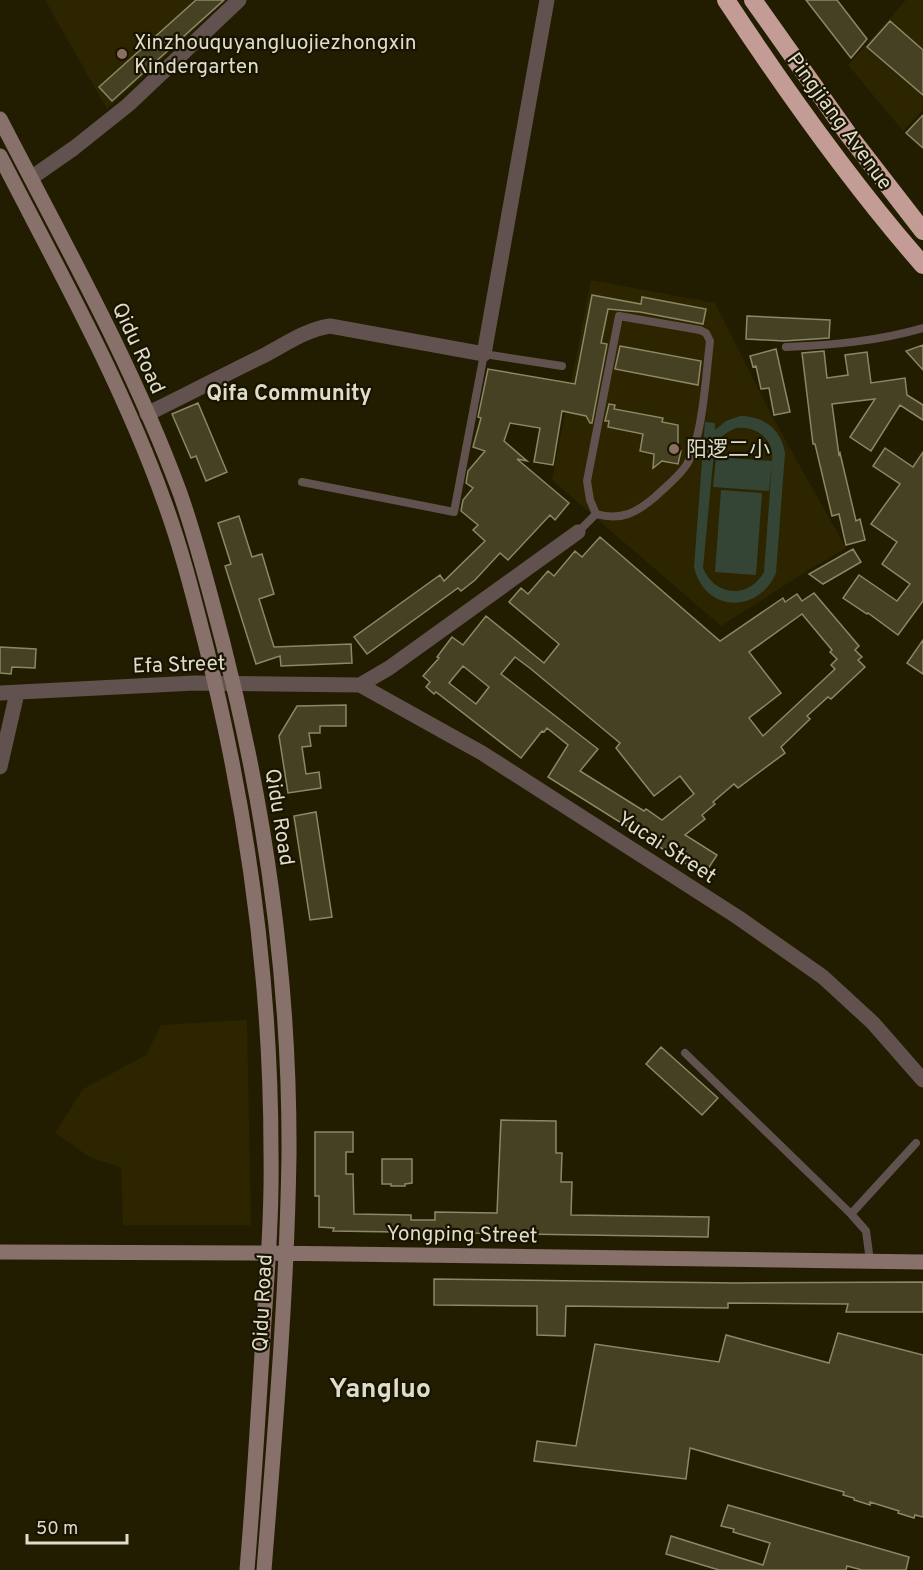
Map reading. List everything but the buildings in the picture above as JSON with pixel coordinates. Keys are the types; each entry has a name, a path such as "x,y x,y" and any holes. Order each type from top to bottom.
{"highway":[{"name":"Pingjiang Avenue","path":"726,0 830,148 899,238 923,265"},
{"name":"Pingjiang Avenue","path":"753,0 842,126 923,231"}],"street":[{"path":"31,178 74,148 128,105 239,0"},
{"path":"147,414 304,333 318,328 330,326 484,354 547,0"},
{"name":"Qidu Road","path":"0,118 88,289 147,414 176,484 194,536 233,683 259,807 286,1032 289,1152 286,1253 264,1570"},
{"name":"Qidu Road","path":"0,156 83,317 148,460 178,541 215,683 242,810 269,1033 272,1152 268,1253 247,1570"},
{"path":"360,685 389,668 578,532"},
{"name":"Efa Street","path":"0,693 215,683 360,685"},
{"name":"Yucai Street","path":"360,685 482,753 739,918 831,985 873,1023 923,1080"},
{"path":"0,767 17,693"},
{"name":"Yongping Street","path":"0,1252 286,1253 923,1262"}],"lane":[{"path":"619,316 703,331 710,341 704,397 694,448 688,463 677,477 642,508 633,513 615,517 596,514 590,501 587,481 619,316"},
{"path":"786,347 837,345 884,338 923,328"},
{"path":"302,482 454,512 484,354 562,366"},
{"path":"578,532 596,514"},
{"path":"686,1053 851,1214 866,1231 870,1261"},
{"path":"851,1214 916,1143"}],"shaded area":[{"name":"Xinzhouquyangluojiezhongxin Kindergarten","path":"45,0 227,0 107,109"},
{"path":"906,0 923,0 923,110 903,131 848,65"},
{"name":"阳逻二小","path":"591,280 715,303 773,418 846,548 721,626 552,480"},
{"path":"247,1020 251,1225 123,1225 121,1167 91,1158 55,1133 83,1089 146,1055 161,1025"}],"green space":[{"path":"740,416 764,421 780,437 785,453 776,573 768,587 757,596 732,603 720,600 708,593 700,582 694,567 705,422 715,423 715,430 726,421","holes":["736,428 757,432 767,440 772,453 772,461 716,457 713,487 769,491 772,463 764,572 750,587 732,591 715,585 703,568 715,447 725,434"]},
{"path":"721,490 762,493 756,575 715,572"}],"place":[{"name":"Xinzhouquyangluojiezhongxin Kindergarten","path":"122,54"},
{"name":"阳逻二小","path":"674,449"}],"district":[{"name":"Qifa Community","path":"289,392"},
{"name":"Yangluo","path":"380,1388"}]}
